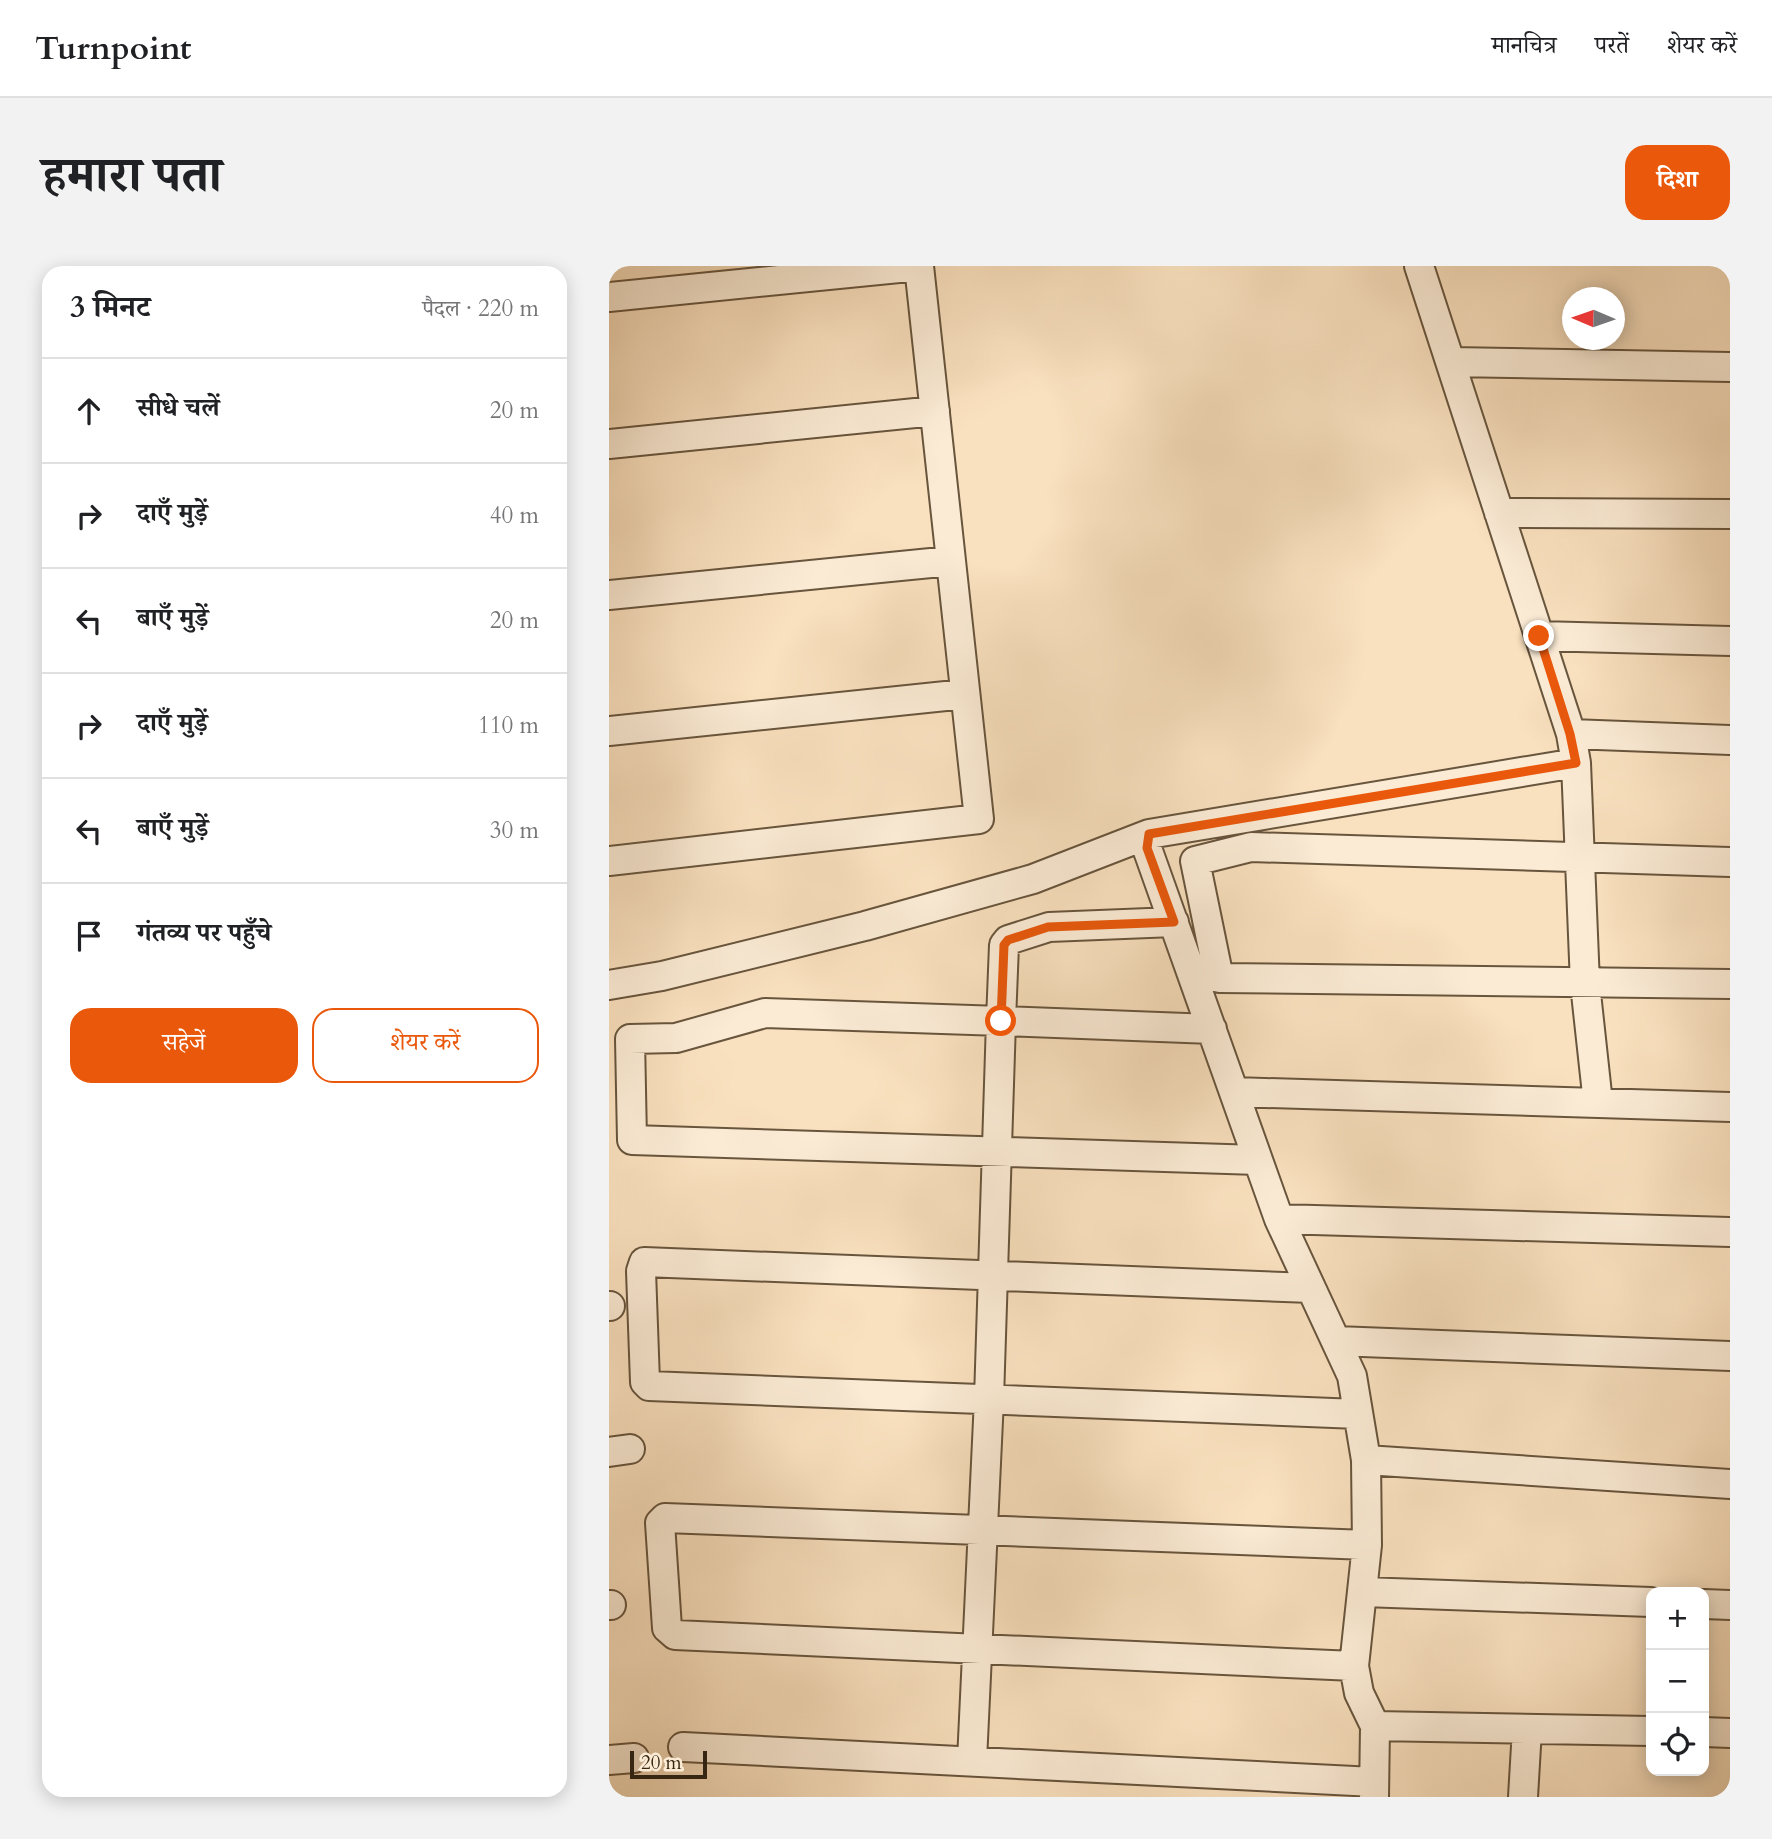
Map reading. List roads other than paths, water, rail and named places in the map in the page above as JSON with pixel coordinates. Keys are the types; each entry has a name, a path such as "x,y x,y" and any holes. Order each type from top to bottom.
{"street":[{"path":"609,297 919,266 979,819 609,861"},
{"path":"1419,266 1570,734 1576,763 1585,984 1598,1103"},
{"path":"1451,362 1730,367"},
{"path":"609,444 935,411"},
{"path":"1499,513 1730,514"},
{"path":"609,595 951,561"},
{"path":"1539,636 1730,641"},
{"path":"609,731 965,694"},
{"path":"1570,734 1730,740"},
{"path":"609,985 662,976 878,922 1033,879 1149,834 1576,763"},
{"path":"683,1747 972,1761 1374,1789 1375,1726 1359,1693 1354,1665 1367,1545 1366,1460 1352,1376 1279,1219 1147,848 1149,834"},
{"path":"1730,862 1580,855 1251,847 1195,861 1219,978 1730,984"},
{"path":"972,1761 989,1399 1004,945 1008,940 1048,927 1174,922"},
{"path":"1212,1029 765,1013 676,1038 630,1039 632,1140 1258,1160"},
{"path":"1234,1092 1730,1107"},
{"path":"1279,1219 1730,1232"},
{"path":"1311,1288 645,1262 641,1271 645,1382 649,1386 1358,1414"},
{"path":"1336,1341 1730,1356"},
{"path":"1366,1460 1730,1484"},
{"path":"1354,1665 675,1635 667,1628 660,1523 665,1518 1367,1545"},
{"path":"1363,1592 1646,1602"},
{"path":"1709,1604 1730,1605"},
{"path":"1375,1726 1646,1731"},
{"path":"1523,1797 1527,1729"},
{"path":"1709,1732 1730,1732"}]}
